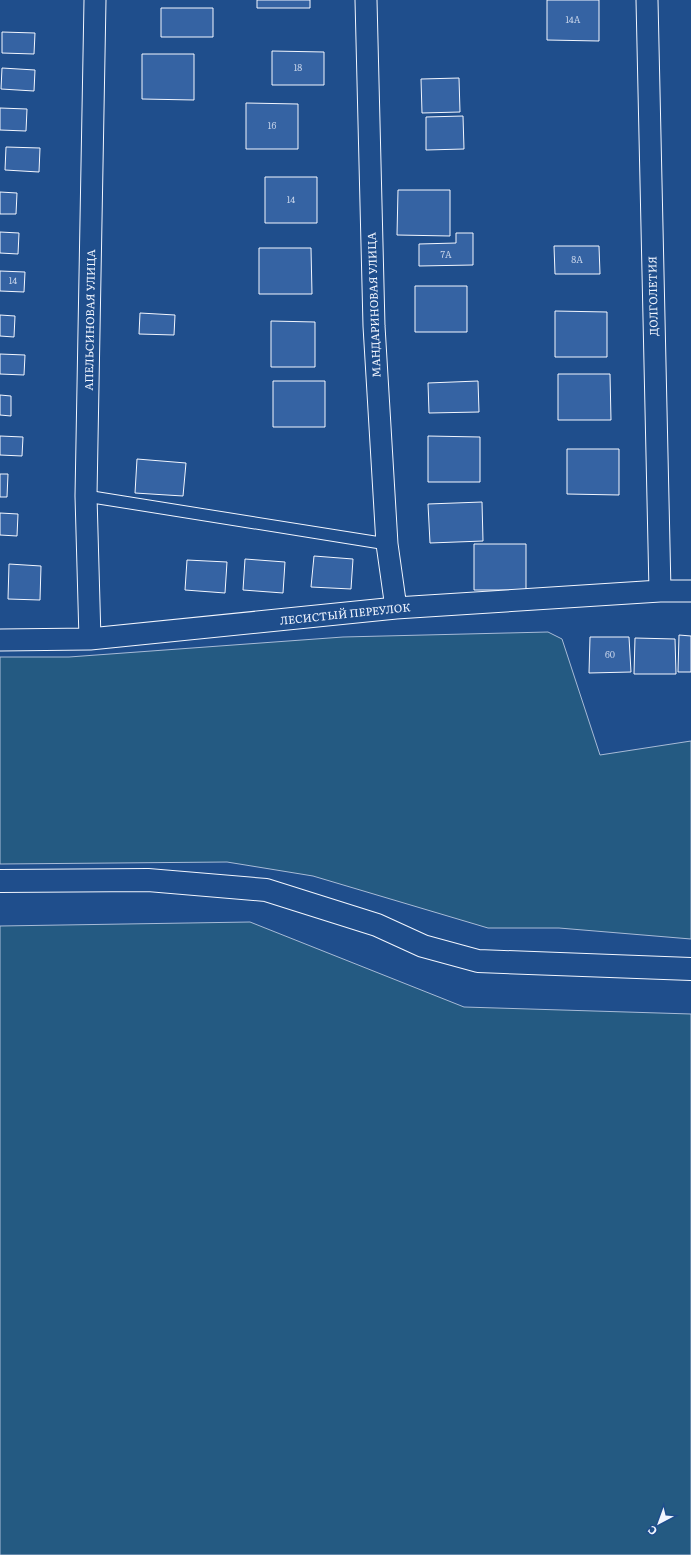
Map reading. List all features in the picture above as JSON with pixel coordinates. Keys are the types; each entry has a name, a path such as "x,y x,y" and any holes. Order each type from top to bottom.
{"main road":[{"path":"0,881 148,880 266,890 377,925 423,946 478,961 691,969"}],"street":[{"name":"АПЕЛЬСИНОВАЯ УЛИЦА","path":"90,639 86,496 95,0"},
{"name":"МАНДАРИНОВАЯ УЛИЦА","path":"366,0 374,326 387,544 396,608"},
{"name":"ДОЛГОЛЕТИЯ","path":"646,0 660,591"},
{"name":"ЛЕСИСТЫЙ ПЕРЕУЛОК","path":"0,640 90,639 396,608 660,591 691,591"}],"lane":[{"path":"86,496 387,544"}],"shaded area":[{"path":"548,632 562,639 600,755 691,741 691,939 559,928 488,928 313,876 227,862 0,864 0,657 69,657 343,637"},
{"path":"250,922 464,1007 691,1014 691,1555 0,1555 0,926"}],"building":[{"path":"257,0 310,0 310,8 257,8"},
{"path":"547,0 599,0 599,41 547,40"},
{"path":"161,8 213,8 213,37 161,37"},
{"path":"2,32 35,33 34,54 2,53"},
{"path":"272,51 324,52 324,85 272,85"},
{"path":"142,54 194,54 194,100 142,99"},
{"path":"2,68 35,70 34,91 1,89"},
{"path":"459,78 460,112 422,113 421,79"},
{"path":"246,103 298,104 298,149 246,149"},
{"path":"0,108 27,109 26,131 0,130"},
{"path":"463,116 464,149 426,150 426,117"},
{"path":"6,147 40,148 39,172 5,170"},
{"path":"265,177 317,177 317,223 265,223"},
{"path":"398,190 450,190 450,236 397,235"},
{"path":"0,192 17,193 16,214 0,214"},
{"path":"0,232 19,233 18,254 0,253"},
{"path":"456,233 473,233 473,265 419,266 419,244 456,243"},
{"path":"554,246 599,246 600,274 555,274"},
{"path":"259,248 311,248 312,294 259,294"},
{"path":"0,271 25,272 24,292 0,291"},
{"path":"415,286 467,286 467,332 415,332"},
{"path":"555,311 607,312 607,357 555,357"},
{"path":"140,313 175,315 174,335 139,334"},
{"path":"0,315 15,316 14,337 0,336"},
{"path":"271,321 315,322 315,367 271,367"},
{"path":"0,354 25,355 24,375 0,374"},
{"path":"558,374 610,374 611,420 558,420"},
{"path":"273,381 325,381 325,427 273,427"},
{"path":"478,381 479,412 429,413 428,383"},
{"path":"0,395 11,396 11,416 0,415"},
{"path":"0,436 23,437 22,456 0,455"},
{"path":"428,436 480,437 480,482 428,482"},
{"path":"567,449 619,449 619,495 567,494"},
{"path":"137,459 186,463 183,496 135,493"},
{"path":"0,474 8,474 7,497 0,497"},
{"path":"482,502 483,541 430,543 428,504"},
{"path":"0,513 18,514 17,536 0,535"},
{"path":"474,544 526,544 526,590 474,590"},
{"path":"314,556 353,559 351,589 311,587"},
{"path":"245,559 285,562 283,593 243,590"},
{"path":"187,560 227,562 225,593 185,590"},
{"path":"9,564 41,566 40,600 8,599"},
{"path":"679,635 691,636 691,672 678,672"},
{"path":"590,637 629,637 631,672 589,673"},
{"path":"635,638 675,639 676,674 634,674"}]}
